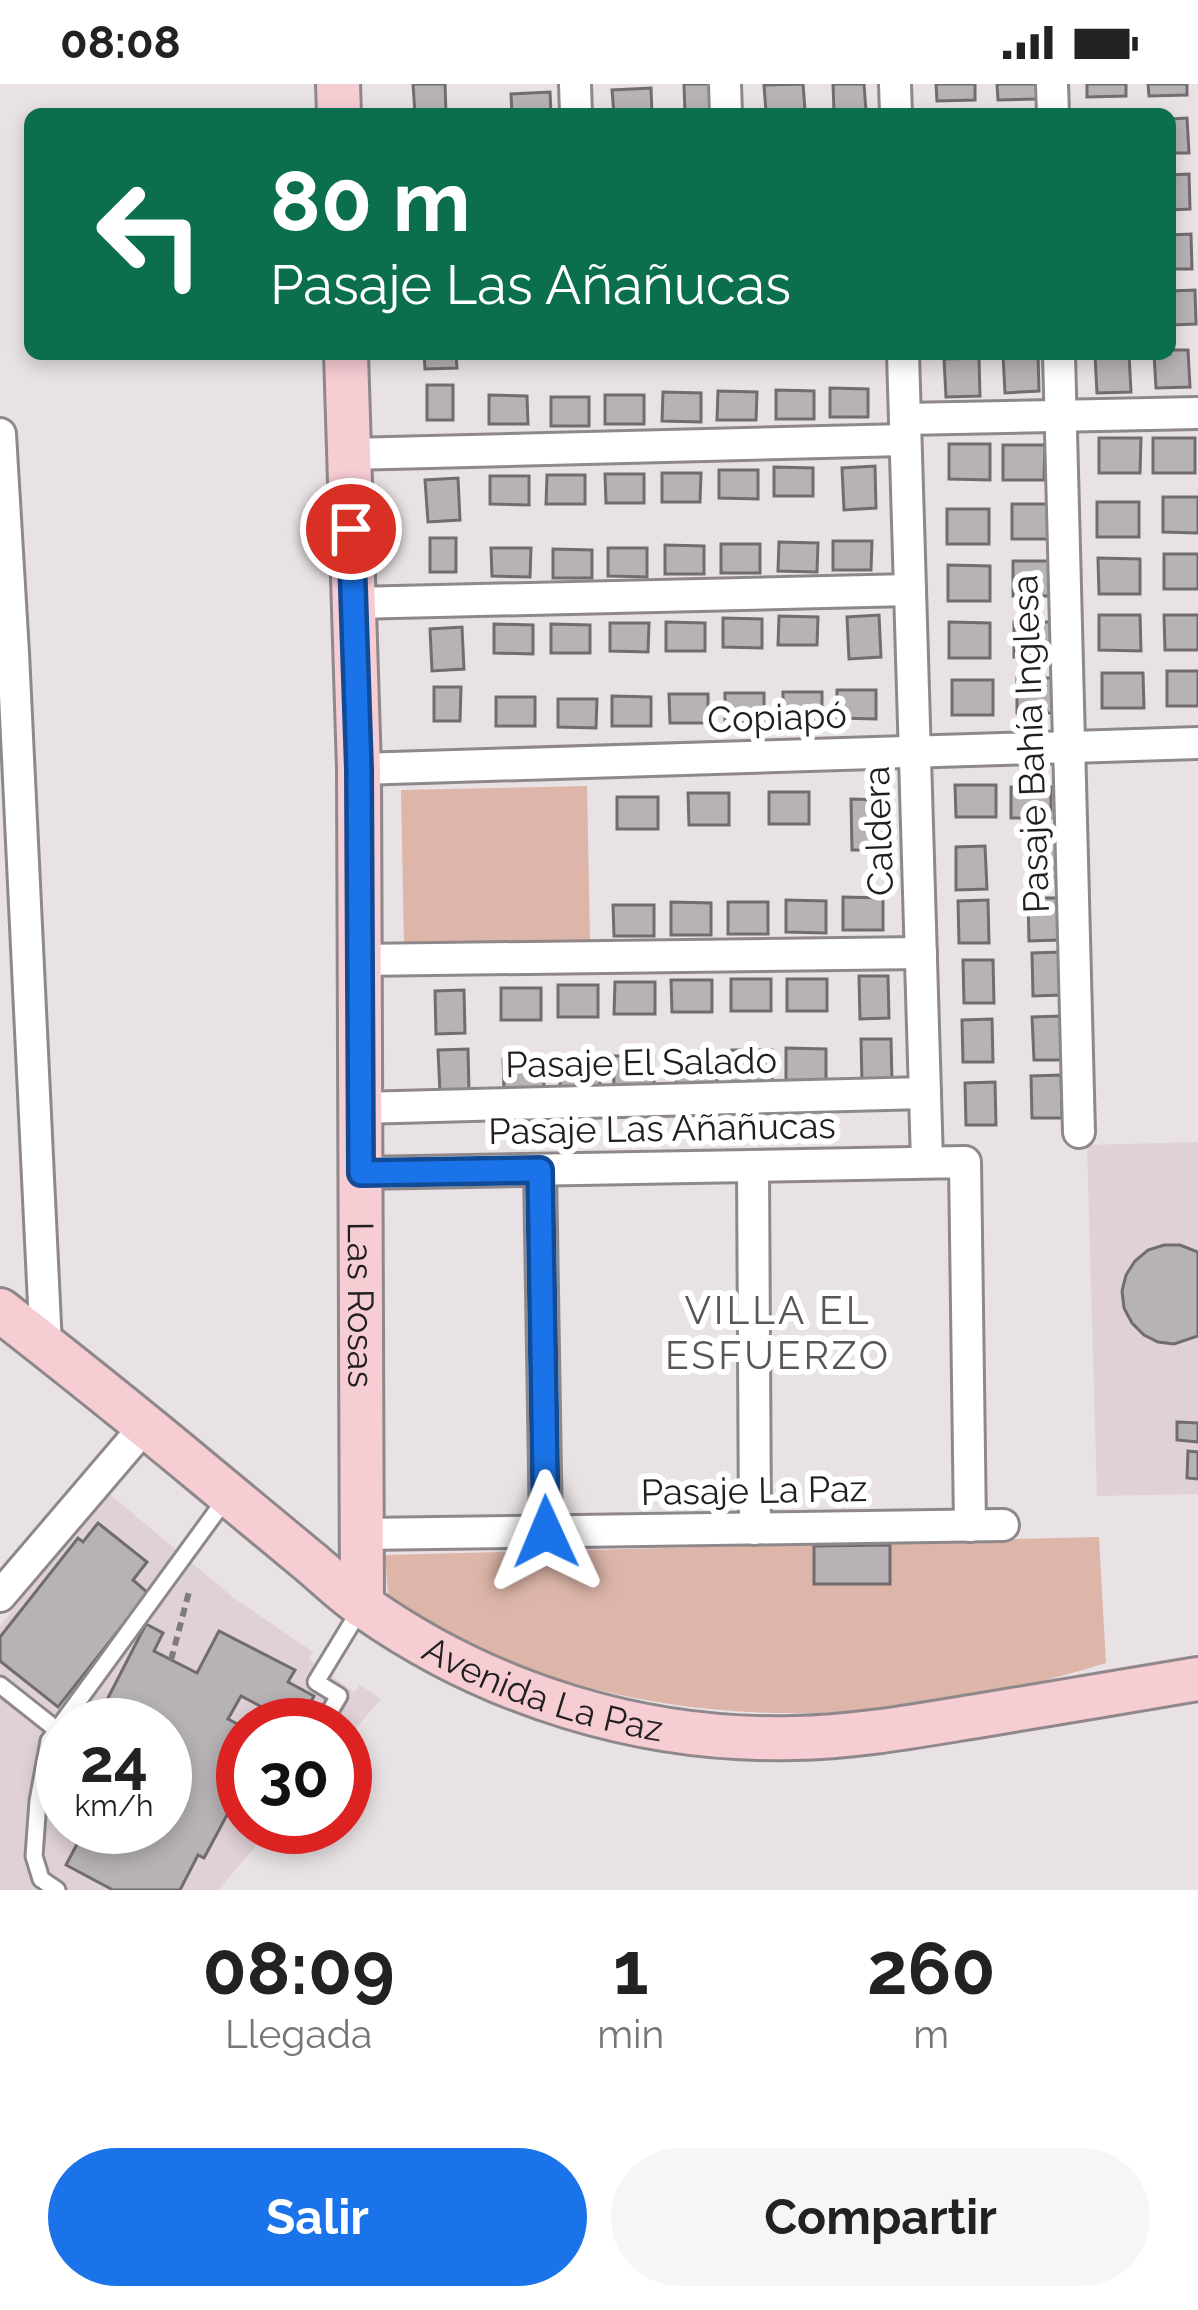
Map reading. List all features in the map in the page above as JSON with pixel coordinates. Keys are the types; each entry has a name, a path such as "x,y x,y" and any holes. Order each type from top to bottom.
{"main road":[{"name":"Las Rosas","path":"346,360 359,769 362,1606"},
{"name":"Avenida La Paz","path":"0,1310 362,1606 432,1649 522,1691 628,1722 737,1738 847,1736 1198,1678"}],"street":[{"name":"Caldera","path":"903,360 927,1162"},
{"name":"Pasaje Bahía Inglesa","path":"1059,360 1079,1132"},
{"path":"349,454 1198,413"},
{"path":"0,434 46,1346"},
{"path":"354,603 910,590"},
{"name":"Copiapó","path":"359,769 1198,742"},
{"path":"359,960 921,953"},
{"name":"Pasaje El Salado","path":"360,1108 925,1094"},
{"name":"Pasaje Las Añañucas","path":"361,1173 965,1162 970,1526"},
{"path":"753,1166 755,1529"},
{"path":"540,1170 546,1532"},
{"path":"0,1596 146,1425"},
{"name":"Pasaje La Paz","path":"362,1534 1003,1525"}],"lane":[{"path":"81,1698 229,1495"},
{"path":"338,1698 316,1682 362,1606"},
{"path":"0,1684 36,1713"},
{"path":"36,1828 34,1856 41,1879 57,1890"}],"path":[{"path":"171,1660 190,1588 177,1568"}],"shaded area":[{"path":"587,786 590,942 404,946 401,790"},
{"path":"1198,1142 1198,1494 1097,1496 1087,1145"},
{"path":"107,1492 234,1598 313,1652 309,1659 354,1692 360,1685 381,1699 372,1710 372,1698 216,1698 216,1854 249,1854 218,1890 0,1890 0,1626"},
{"path":"1099,1537 1106,1663 968,1697 827,1713 687,1706 617,1694 528,1669 389,1607 385,1555"}],"building":[{"path":"413,84 445,84 446,108 415,108"},
{"path":"684,84 716,84 718,108 685,108"},
{"path":"803,84 805,108 766,108 764,85"},
{"path":"833,84 864,84 866,108 834,108"},
{"path":"936,84 975,84 975,100 937,101"},
{"path":"997,84 1036,84 1037,99 998,100"},
{"path":"1087,84 1126,84 1126,96 1087,97"},
{"path":"1148,84 1187,84 1187,95 1149,96"},
{"path":"651,88 652,108 614,108 612,90"},
{"path":"550,92 551,108 512,108 511,94"},
{"path":"1187,118 1189,153 1176,153 1176,119"},
{"path":"1189,174 1190,209 1176,210 1176,175"},
{"path":"1191,234 1192,269 1176,269 1176,235"},
{"path":"1195,290 1196,324 1176,325 1176,291"},
{"path":"1176,350 1188,350 1190,387 1156,388 1154,360 1176,360"},
{"path":"424,360 456,360 457,368 425,369"},
{"path":"944,360 979,360 980,396 946,397"},
{"path":"1003,360 1038,360 1039,391 1005,393"},
{"path":"1095,360 1129,360 1131,392 1097,393"},
{"path":"427,385 453,385 453,420 427,420"},
{"path":"830,388 868,389 868,417 830,417"},
{"path":"776,390 814,391 814,419 776,419"},
{"path":"718,391 757,392 756,420 717,420"},
{"path":"663,392 701,393 701,422 662,421"},
{"path":"489,395 527,396 528,424 489,424"},
{"path":"605,395 644,395 644,424 605,424"},
{"path":"551,397 589,397 589,426 551,426"},
{"path":"1099,438 1141,438 1140,473 1099,473"},
{"path":"1153,438 1195,438 1195,473 1153,473"},
{"path":"949,444 990,444 990,480 949,479"},
{"path":"1003,445 1045,445 1044,480 1003,480"},
{"path":"875,466 876,508 844,510 842,468"},
{"path":"774,467 813,468 813,496 774,496"},
{"path":"719,470 758,470 758,499 719,498"},
{"path":"662,473 701,473 700,502 662,502"},
{"path":"605,474 644,474 644,503 606,503"},
{"path":"547,475 585,475 585,504 546,504"},
{"path":"490,476 529,476 529,505 490,504"},
{"path":"458,478 460,520 428,522 425,480"},
{"path":"1163,497 1198,497 1198,533 1163,532"},
{"path":"1097,502 1139,502 1139,537 1097,537"},
{"path":"1012,504 1054,504 1053,539 1012,539"},
{"path":"947,509 989,509 989,544 947,544"},
{"path":"430,538 456,538 456,572 430,572"},
{"path":"833,541 872,541 871,570 833,570"},
{"path":"779,542 818,543 817,572 778,571"},
{"path":"721,544 760,544 760,573 721,573"},
{"path":"665,545 704,546 704,574 665,574"},
{"path":"491,548 531,548 530,577 492,576"},
{"path":"608,548 647,548 647,577 608,576"},
{"path":"553,549 592,550 592,578 553,578"},
{"path":"1164,554 1198,554 1198,589 1164,589"},
{"path":"1098,558 1140,559 1140,594 1099,594"},
{"path":"1013,561 1055,561 1055,596 1013,596"},
{"path":"948,565 990,566 990,601 948,601"},
{"path":"879,615 881,657 849,659 847,617"},
{"path":"1099,615 1140,615 1141,651 1099,650"},
{"path":"1164,615 1198,615 1198,650 1165,650"},
{"path":"779,616 818,617 817,645 778,645"},
{"path":"723,618 762,619 762,648 723,647"},
{"path":"666,622 705,623 705,651 666,651"},
{"path":"949,622 990,623 990,658 949,658"},
{"path":"1014,622 1056,622 1056,658 1014,657"},
{"path":"610,623 649,623 648,652 610,651"},
{"path":"494,624 533,625 533,654 494,653"},
{"path":"551,624 590,625 590,653 551,653"},
{"path":"462,627 464,669 432,671 430,629"},
{"path":"1167,671 1198,671 1198,706 1167,706"},
{"path":"1102,673 1143,673 1144,708 1102,708"},
{"path":"1017,678 1058,678 1058,713 1017,713"},
{"path":"952,680 993,680 993,715 952,715"},
{"path":"434,687 461,687 460,721 434,721"},
{"path":"837,690 876,690 876,719 837,718"},
{"path":"783,692 822,692 822,721 783,720"},
{"path":"725,693 764,693 764,722 725,722"},
{"path":"669,694 708,694 708,723 670,723"},
{"path":"612,696 651,697 651,726 612,726"},
{"path":"496,697 535,697 535,726 496,726"},
{"path":"558,699 597,699 596,728 558,727"},
{"path":"955,785 996,785 996,817 956,817"},
{"path":"1011,787 1051,787 1051,818 1011,818"},
{"path":"769,792 809,792 809,824 769,824"},
{"path":"688,793 729,793 729,825 689,825"},
{"path":"617,797 658,797 658,829 617,829"},
{"path":"851,799 887,800 889,850 852,850"},
{"path":"1058,840 1059,883 1029,884 1028,841"},
{"path":"985,846 987,889 956,890 956,847"},
{"path":"843,897 883,898 883,930 843,930"},
{"path":"1028,898 1058,898 1059,940 1029,941"},
{"path":"786,900 826,901 826,933 786,932"},
{"path":"988,900 989,943 959,943 958,901"},
{"path":"671,902 711,903 711,935 671,935"},
{"path":"728,902 768,902 768,934 728,934"},
{"path":"613,905 654,905 654,936 614,936"},
{"path":"1062,952 1063,995 1033,996 1032,953"},
{"path":"963,960 993,960 994,1003 964,1003"},
{"path":"859,976 888,976 889,1018 860,1019"},
{"path":"731,979 771,979 771,1011 731,1011"},
{"path":"787,979 827,979 827,1011 787,1011"},
{"path":"671,980 712,980 712,1012 672,1012"},
{"path":"615,982 655,982 655,1014 614,1014"},
{"path":"558,985 598,985 598,1017 558,1017"},
{"path":"501,988 541,988 541,1020 501,1020"},
{"path":"464,990 465,1033 436,1034 435,991"},
{"path":"1062,1016 1063,1060 1034,1060 1032,1017"},
{"path":"992,1019 993,1062 963,1062 962,1020"},
{"path":"861,1039 891,1039 892,1081 862,1082"},
{"path":"786,1048 826,1049 826,1081 786,1080"},
{"path":"468,1049 469,1092 440,1093 438,1050"},
{"path":"732,1050 772,1050 772,1082 732,1082"},
{"path":"677,1055 717,1056 717,1088 676,1088"},
{"path":"613,1056 654,1056 654,1088 614,1087"},
{"path":"560,1058 600,1058 600,1090 560,1090"},
{"path":"503,1059 544,1059 544,1090 504,1090"},
{"path":"1061,1075 1062,1118 1032,1118 1031,1076"},
{"path":"995,1082 996,1125 966,1125 965,1083"},
{"path":"1164,1245 1198,1252 1198,1336 1174,1344 1144,1335 1132,1323 1122,1291 1135,1261"},
{"path":"1177,1422 1198,1423 1198,1442 1177,1440"},
{"path":"1188,1451 1198,1452 1198,1479 1187,1478"},
{"path":"98,1523 147,1562 133,1580 148,1593 65,1698 47,1698 0,1661 0,1637 78,1538 83,1542"},
{"path":"890,1545 890,1584 814,1584 814,1546"},
{"path":"146,1624 163,1633 154,1651 197,1673 219,1631 295,1670 288,1682 314,1696 216,1698 216,1836 204,1858 198,1855 180,1890 113,1890 66,1865 72,1854 192,1854 192,1698 108,1698"}],"district":[{"name":"VILLA EL ESFUERZO","path":"778,1332"}],"route":[{"path":"351,529 359,769 361,1173 540,1170 546,1532"}]}
